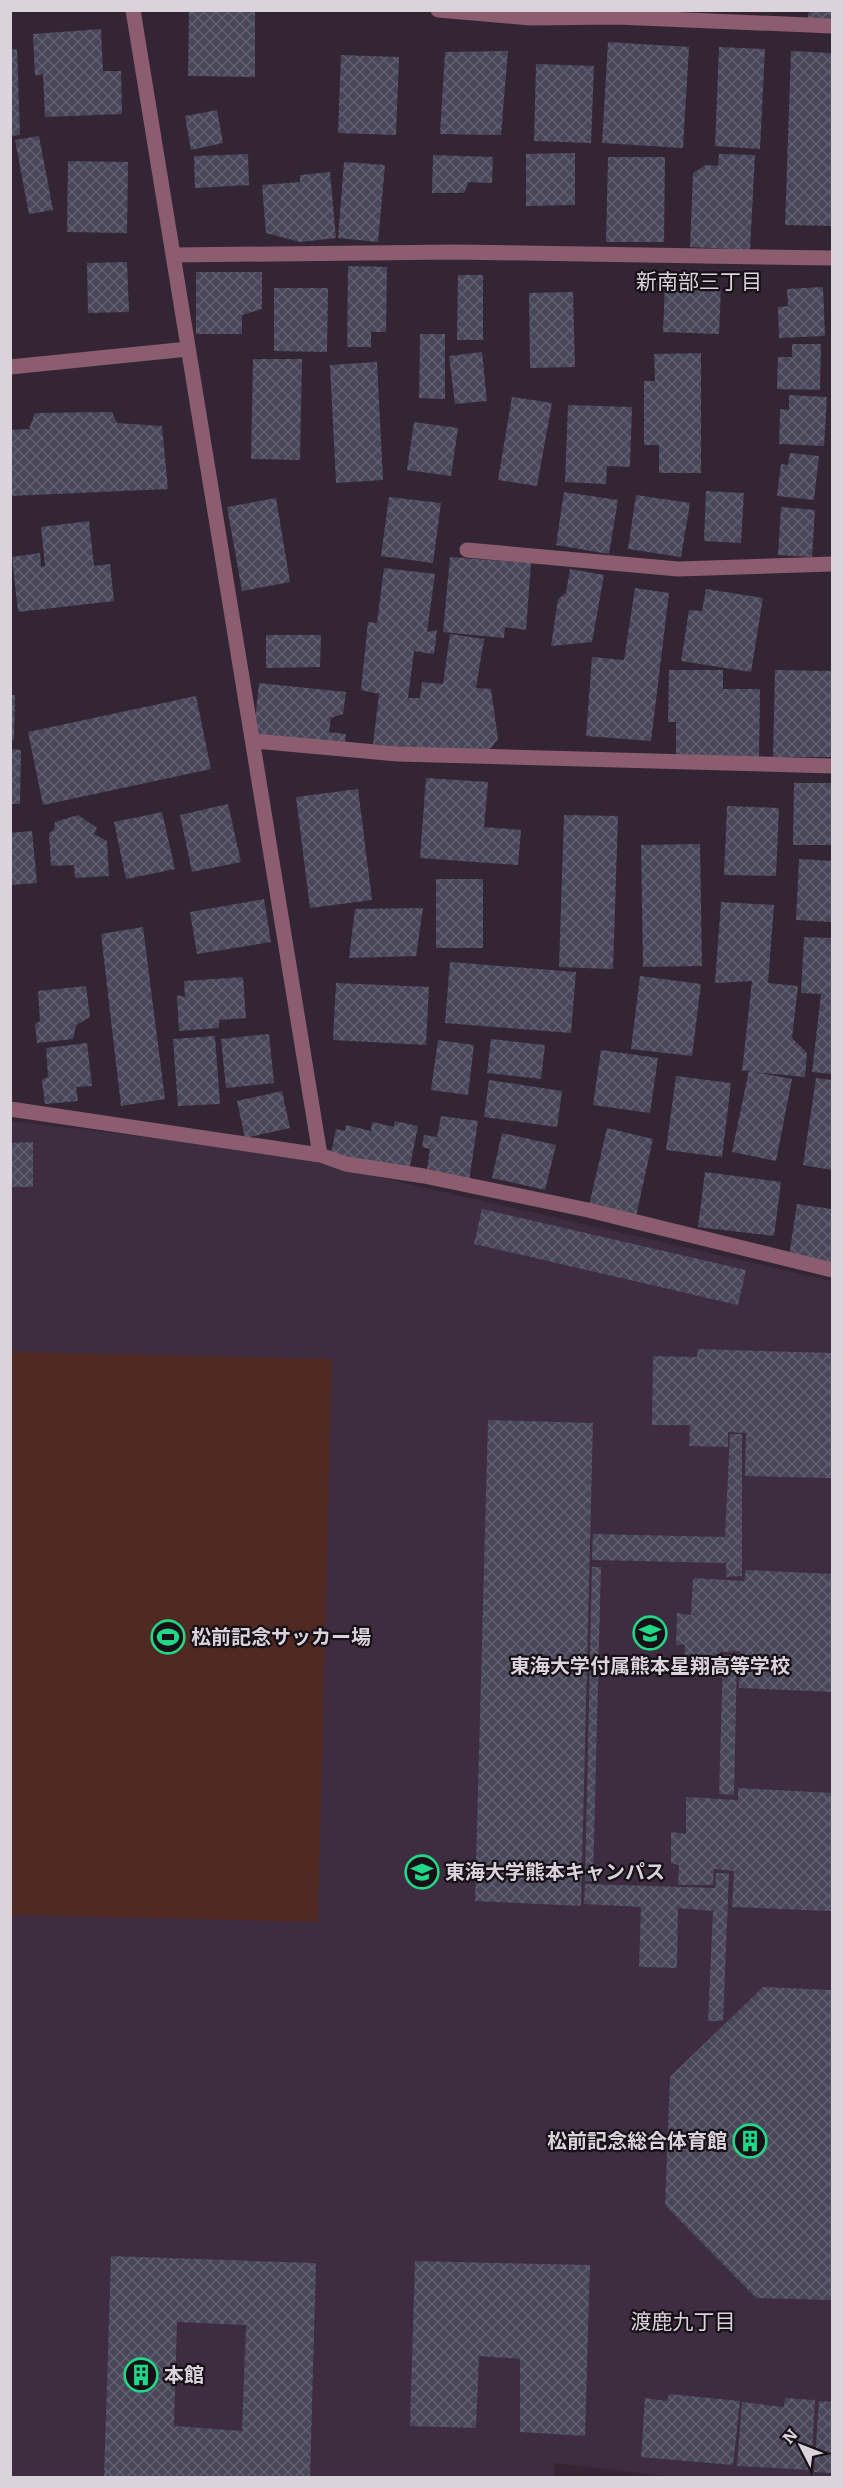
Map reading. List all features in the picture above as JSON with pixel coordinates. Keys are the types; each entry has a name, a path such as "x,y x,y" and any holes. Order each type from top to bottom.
{"street":[{"path":"133,10 320,1155"},
{"path":"438,10 530,18 617,17 832,26"},
{"path":"173,255 455,252 832,258"},
{"path":"10,367 188,349"},
{"path":"467,550 678,569 832,564"},
{"path":"253,741 398,754 832,766"},
{"path":"10,1108 320,1155 346,1164 424,1176 588,1210 832,1270"}],"shaded area":[{"name":"東海大学熊本キャンパス","path":"11,1121 181,1141 304,1160 832,1281 832,2477 685,2478 555,2463 554,2478 11,2478"},
{"name":"松前記念サッカー場","path":"11,1352 332,1359 318,1922 11,1915"}],"building":[{"path":"189,10 255,10 255,77 188,76"},
{"path":"809,10 832,10 832,19 808,18"},
{"path":"101,29 103,71 121,71 122,114 45,117 43,74 35,76 33,34"},
{"path":"608,42 689,47 683,148 602,143"},
{"path":"719,47 765,49 760,149 715,146"},
{"path":"17,49 20,135 10,136 10,50"},
{"path":"508,51 501,135 440,134 445,52"},
{"path":"791,51 832,53 832,226 785,225"},
{"path":"341,55 399,57 396,135 338,133"},
{"path":"536,64 594,66 591,143 534,141"},
{"path":"217,110 223,143 191,150 185,116"},
{"path":"39,136 53,210 29,214 15,140"},
{"path":"575,153 575,205 526,206 526,154"},
{"path":"248,154 249,185 195,188 194,156"},
{"path":"719,154 755,155 750,250 690,247 693,173 706,165 718,166"},
{"path":"433,155 493,157 492,183 469,182 464,193 432,193"},
{"path":"608,157 665,157 664,242 606,242"},
{"path":"68,161 128,162 127,233 67,232"},
{"path":"344,162 385,165 378,242 338,238"},
{"path":"330,172 336,238 300,242 266,233 262,185 300,182 300,175"},
{"path":"127,262 129,312 88,313 87,263"},
{"path":"348,266 387,267 386,332 371,332 371,347 347,347"},
{"path":"196,272 262,272 262,309 242,315 242,334 196,334"},
{"path":"458,275 483,275 483,340 457,340"},
{"path":"665,285 721,287 719,334 663,332"},
{"path":"823,287 825,336 779,338 778,307 788,306 787,289"},
{"path":"274,288 328,288 327,352 274,351"},
{"path":"573,292 575,367 530,368 529,293"},
{"path":"420,334 445,334 445,399 419,398"},
{"path":"792,344 821,344 820,390 777,389 778,357 792,357"},
{"path":"482,352 487,401 455,404 449,356"},
{"path":"701,353 701,473 659,473 659,445 644,445 644,381 655,381 654,354"},
{"path":"253,359 302,359 300,460 251,459"},
{"path":"377,362 383,480 336,483 330,365"},
{"path":"789,395 827,397 824,446 779,444 780,409 789,410"},
{"path":"512,397 552,403 537,486 498,480"},
{"path":"568,405 632,407 630,467 607,466 606,484 565,482"},
{"path":"112,412 117,423 162,426 168,489 10,496 10,430 29,429 35,413"},
{"path":"414,422 458,428 451,476 407,470"},
{"path":"790,453 819,456 814,500 777,496 781,464 788,465"},
{"path":"706,491 744,493 741,543 704,541"},
{"path":"564,492 618,500 609,554 556,545"},
{"path":"636,495 690,503 681,557 628,549"},
{"path":"389,497 441,503 433,563 381,556"},
{"path":"276,498 290,582 242,591 227,507"},
{"path":"781,507 815,510 812,557 778,555"},
{"path":"89,521 94,566 110,564 114,601 18,612 12,557 40,553 41,567 45,566 41,527"},
{"path":"450,557 531,563 526,630 505,627 504,638 443,632"},
{"path":"384,568 435,574 427,632 437,630 434,654 414,651 408,698 420,698 422,682 443,684 450,634 484,639 476,688 491,689 498,739 485,756 373,744 379,694 361,690 368,622 377,623"},
{"path":"570,569 604,575 592,642 551,646 558,599 566,593"},
{"path":"635,588 669,593 651,741 586,736 592,657 624,660"},
{"path":"706,589 763,598 751,672 681,661 689,610 702,611"},
{"path":"266,635 321,635 320,667 266,668"},
{"path":"669,670 723,670 723,689 760,689 759,757 676,756 676,722 668,722"},
{"path":"775,670 832,671 832,757 773,757"},
{"path":"259,683 346,692 343,714 331,718 329,732 346,734 344,750 253,741"},
{"path":"10,695 15,695 14,740 10,740"},
{"path":"196,696 211,769 43,805 28,732"},
{"path":"10,749 21,750 20,804 10,804"},
{"path":"426,778 488,782 484,827 521,830 518,865 420,858"},
{"path":"794,783 832,783 832,845 793,845"},
{"path":"358,789 372,900 310,908 296,797"},
{"path":"228,804 241,862 192,872 180,815"},
{"path":"727,806 779,808 776,876 724,875"},
{"path":"162,812 175,869 126,879 114,822"},
{"path":"78,815 97,828 94,834 107,841 109,876 75,878 74,865 51,866 49,833 54,830 55,822"},
{"path":"564,815 618,816 613,969 559,967"},
{"path":"32,831 37,883 10,885 10,833"},
{"path":"700,844 702,966 643,967 641,845"},
{"path":"799,859 832,861 832,922 796,920"},
{"path":"436,879 483,879 483,948 436,948"},
{"path":"264,899 271,942 197,954 190,912"},
{"path":"721,902 774,905 768,983 798,986 792,1038 807,1053 805,1077 755,1072 792,1079 776,1161 732,1152 749,1070 742,1071 752,981 715,983"},
{"path":"423,908 416,956 349,958 355,909"},
{"path":"143,927 165,1099 121,1106 101,934"},
{"path":"804,937 832,938 832,1074 812,1072 821,994 801,993"},
{"path":"450,962 576,972 571,1033 445,1023"},
{"path":"640,976 701,984 692,1056 631,1049"},
{"path":"243,977 246,1018 219,1020 219,1028 179,1031 177,995 185,997 184,981"},
{"path":"336,983 429,987 426,1045 333,1040"},
{"path":"86,986 90,1017 76,1025 73,1039 37,1043 35,1024 40,1021 38,991"},
{"path":"269,1034 274,1083 226,1088 221,1039"},
{"path":"215,1036 220,1104 178,1106 173,1039"},
{"path":"491,1039 545,1045 541,1079 487,1073"},
{"path":"438,1040 474,1045 468,1095 431,1090"},
{"path":"87,1043 92,1086 76,1087 78,1101 45,1104 42,1080 48,1077 46,1048"},
{"path":"601,1050 658,1058 650,1113 593,1105"},
{"path":"676,1076 731,1083 722,1157 666,1150"},
{"path":"816,1078 832,1080 832,1170 803,1165"},
{"path":"489,1080 562,1091 557,1127 484,1117"},
{"path":"282,1091 290,1128 245,1138 237,1101"},
{"path":"441,1116 478,1121 469,1181 426,1175 430,1149 422,1147 424,1135 437,1137"},
{"path":"395,1121 418,1126 409,1171 331,1154 336,1129 345,1131 346,1125 371,1131 372,1122 394,1127"},
{"path":"607,1128 653,1139 635,1221 588,1210"},
{"path":"502,1133 556,1145 545,1190 492,1178"},
{"path":"33,1142 33,1187 10,1187 10,1143"},
{"path":"705,1172 781,1182 774,1236 698,1227"},
{"path":"797,1204 832,1209 832,1264 788,1263"},
{"path":"482,1209 746,1270 738,1305 474,1244"},
{"path":"698,1349 832,1353 832,1478 745,1476 746,1433 728,1432 728,1447 689,1446 690,1425 652,1425 653,1356 697,1357"},
{"path":"488,1420 593,1423 581,1906 475,1901"},
{"path":"730,1434 742,1434 742,1576 726,1577 726,1563 592,1560 593,1534 725,1537"},
{"path":"592,1567 601,1567 593,1881 585,1881"},
{"path":"746,1570 832,1574 832,1692 739,1688 740,1651 720,1652 719,1667 684,1667 685,1644 676,1646 677,1613 691,1615 693,1578 744,1581"},
{"path":"723,1655 737,1655 734,1795 719,1794"},
{"path":"738,1788 832,1793 832,1911 732,1907 734,1871 714,1869 713,1885 678,1885 679,1865 671,1863 671,1832 686,1834 686,1797 738,1800"},
{"path":"716,1873 729,1873 723,2021 708,2021 713,1911 678,1908 677,1968 639,1967 641,1907 584,1904 585,1884 715,1888"},
{"name":"松前記念総合体育館","path":"763,1987 832,1990 832,2300 756,2298 665,2205 670,2077"},
{"name":"本館","path":"111,2256 316,2263 310,2478 104,2478","holes":["177,2322 246,2325 242,2431 174,2426"]},
{"path":"415,2261 590,2265 585,2436 520,2432 520,2359 479,2356 476,2428 410,2426"},
{"path":"669,2394 740,2401 733,2465 641,2457 645,2398 667,2401"},
{"path":"785,2398 815,2400 811,2470 737,2466 742,2402 784,2407"},
{"path":"819,2401 832,2402 832,2473 814,2472"}],"place":[{"name":"東海大学付属熊本星翔高等学校","path":"650,1633"},
{"name":"松前記念サッカー場","path":"168,1637"},
{"name":"東海大学熊本キャンパス","path":"422,1872"},
{"name":"松前記念総合体育館","path":"750,2141"},
{"name":"本館","path":"141,2375"}],"district":[{"name":"新南部三丁目","path":"699,282"},
{"name":"渡鹿九丁目","path":"683,2322"}]}
